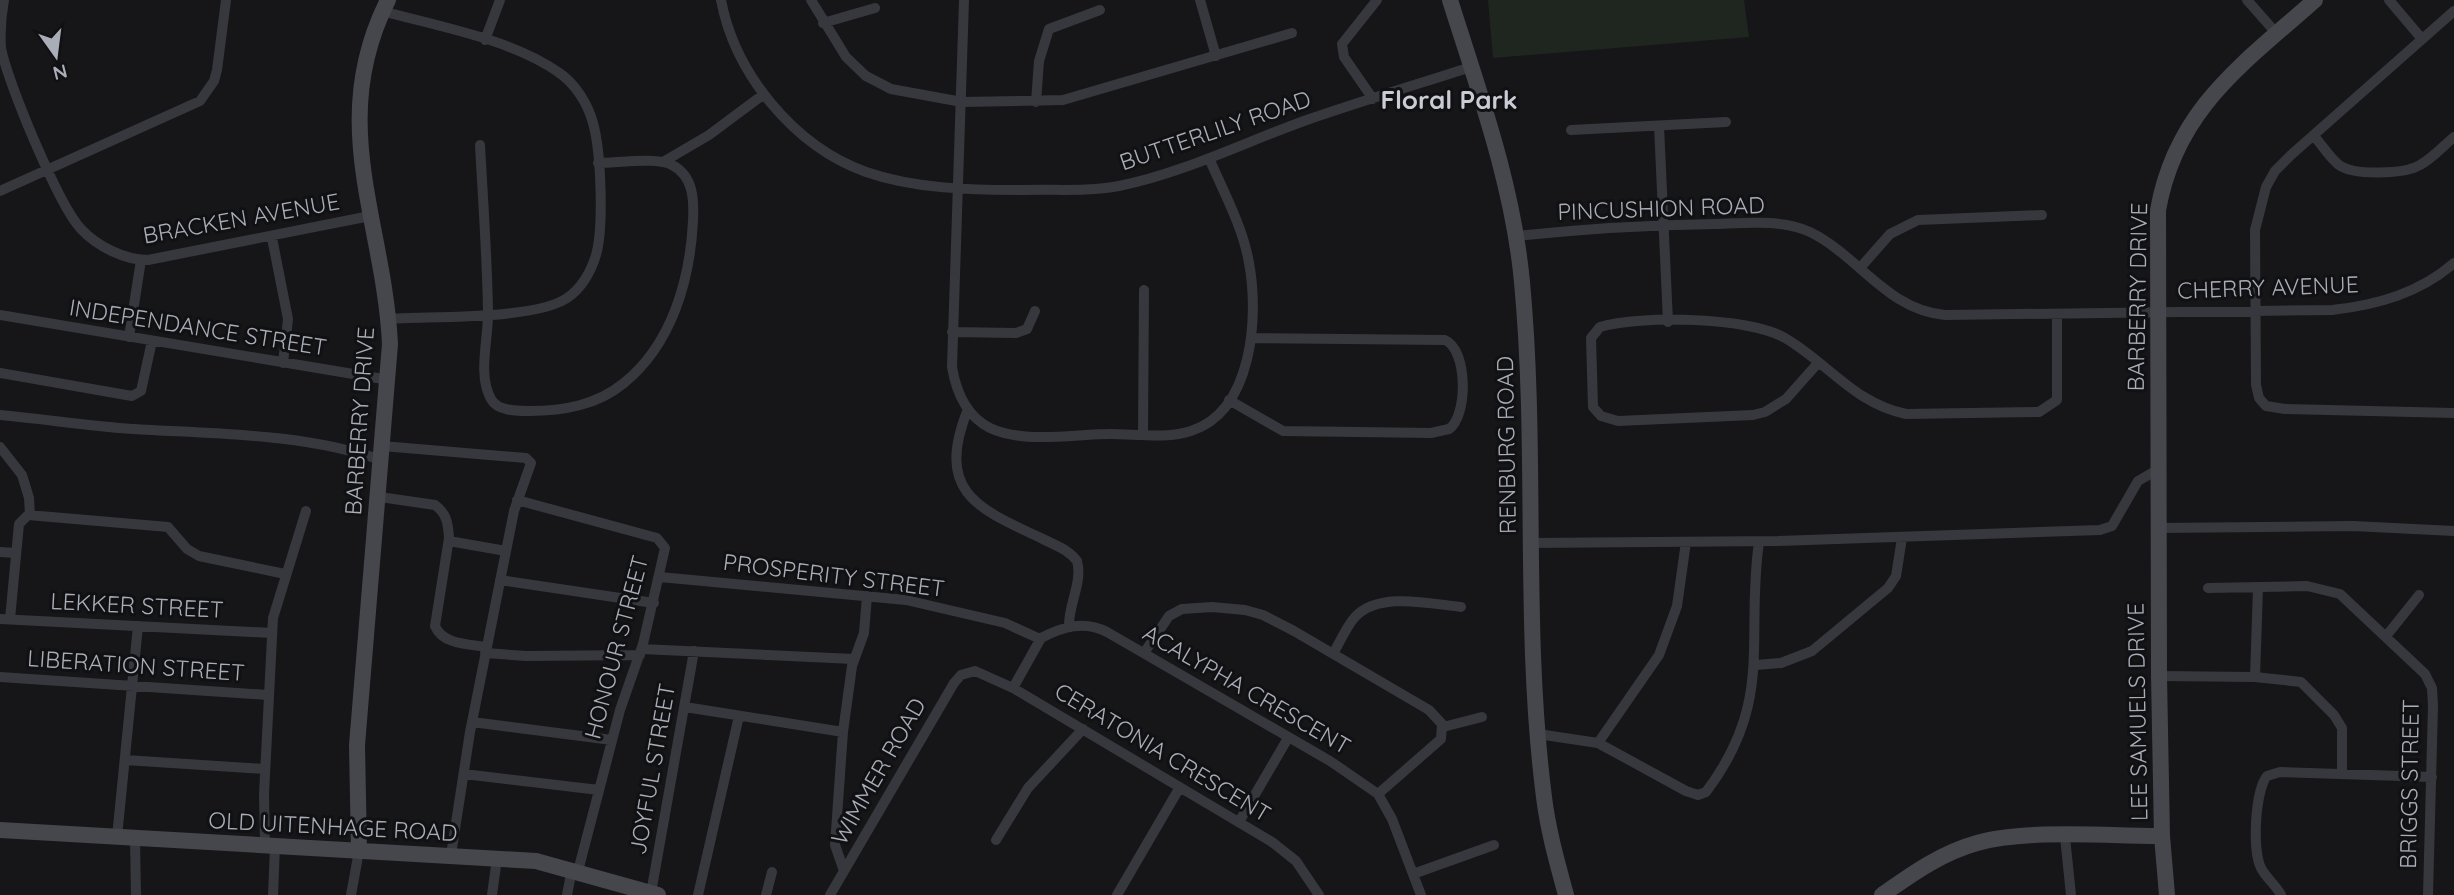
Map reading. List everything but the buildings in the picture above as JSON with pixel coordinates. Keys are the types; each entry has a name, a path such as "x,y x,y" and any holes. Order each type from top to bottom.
{"street":[{"name":"BRACKEN AVENUE","path":"4,0 1,47 8,76 49,169 80,228 115,253 141,260 272,238 370,216"},
{"path":"0,191 181,112 207,95 217,70 226,0"},
{"path":"485,40 500,0"},
{"name":"BUTTERLILY ROAD","path":"722,0 737,49 764,94 804,134 850,165 921,185 1090,190 1147,179 1471,67"},
{"path":"811,0 846,57 866,76 891,89 962,102 1036,102 1088,94 1292,33"},
{"path":"964,0 953,332 954,382 968,409 989,427 1004,433 1143,433 1192,430 1214,418 1229,400 1248,362 1252,338 1250,262 1209,158"},
{"path":"1200,0 1216,56"},
{"path":"1373,99 1342,50 1351,29 1377,0"},
{"name":"RENBURG ROAD","path":"1450,0 1499,158 1517,236 1528,377 1530,543 1538,734 1548,826 1566,895"},
{"path":"2247,0 2277,34"},
{"name":"BARBERRY DRIVE","path":"2158,528 2158,210 2166,175 2177,146 2209,97 2315,0"},
{"path":"2389,0 2422,39"},
{"path":"385,5 537,60 569,82 583,99 593,123 598,163 599,235 596,255 588,275 577,290 549,307 530,312 389,318"},
{"name":"BARBERRY DRIVE","path":"359,850 357,746 368,592 380,497 381,453 389,380 389,318 358,145 359,107 369,50 385,5"},
{"path":"823,23 875,8"},
{"path":"1036,102 1042,46 1049,29 1100,10"},
{"path":"2454,11 2275,171 2260,204 2255,230 2256,385 2259,398 2266,405 2285,409 2454,413"},
{"path":"598,163 663,162 709,135 764,94"},
{"path":"1571,130 1726,122"},
{"path":"1659,126 1668,322"},
{"path":"2314,136 2339,165 2374,172 2405,170 2421,165 2454,137"},
{"path":"480,145 488,313 486,389 494,404 500,408 555,411 576,407 604,397 625,383 650,356 670,322 684,287 692,249 694,201 690,186 682,173 663,162"},
{"path":"1860,268 1890,234 1918,220 2042,215"},
{"name":"PINCUSHION ROAD","path":"1517,236 1664,225 1760,223 1791,226 1827,242 1893,297 1932,314 2157,313"},
{"path":"272,238 288,319 283,363"},
{"path":"129,337 141,260"},
{"name":"CHERRY AVENUE","path":"2157,313 2359,307 2418,288 2454,263"},
{"path":"1143,433 1144,290"},
{"path":"953,332 1016,333 1027,329 1035,310"},
{"path":"1818,363 1786,400 1765,412 1753,415 1618,421 1601,416 1593,407 1591,338 1596,331 1607,326 1668,322 1742,322 1762,327 1785,338 1818,363 1859,397 1889,410 1906,414 2039,412 2056,400 2057,313"},
{"name":"INDEPENDANCE STREET","path":"0,315 389,380"},
{"path":"1229,400 1270,426 1296,432 1431,433 1449,429 1461,414 1460,355 1451,342 1252,338"},
{"path":"0,373 132,396 141,391 152,341"},
{"path":"968,409 960,427 956,463 962,483 985,512 1065,550 1077,561 1078,578 1069,610 1069,627"},
{"path":"0,415 120,428 256,436 354,451 529,459 531,467 516,500 486,650 451,855"},
{"path":"0,447 22,475 29,498 30,514"},
{"path":"1530,543 1759,542 2100,530 2112,526 2138,481 2157,470"},
{"path":"380,497 435,505 446,516 449,541 435,621 436,631 448,640 486,650 526,656 694,651 854,659"},
{"name":"HONOUR STREET","path":"516,500 657,538 665,548 641,652 612,740 567,895"},
{"path":"273,895 265,769 272,633 274,610 306,511"},
{"path":"5,619 20,521 30,514 168,527 187,549 199,556 285,574"},
{"path":"2158,528 2353,526 2454,531"},
{"name":"LEE SAMUELS DRIVE","path":"2158,528 2162,836 2167,895"},
{"path":"1755,665 1797,659 1812,651 1888,588 1896,576 1902,538"},
{"path":"449,541 506,551"},
{"path":"1598,743 1659,655 1677,606 1686,542"},
{"path":"1538,734 1598,743 1686,791 1703,794 1710,787 1746,719 1755,665 1755,567 1759,542"},
{"path":"0,552 16,553"},
{"name":"PROSPERITY STREET","path":"660,577 944,607 1005,624 1040,639"},
{"path":"500,580 654,603"},
{"name":"BRIGGS STREET","path":"2208,588 2307,586 2333,591 2350,600 2417,665 2432,688 2428,895"},
{"path":"2255,677 2258,588"},
{"path":"2387,635 2419,595"},
{"path":"844,871 835,845 843,732 854,659 864,633 867,597"},
{"path":"1333,654 1356,616 1371,606 1409,602 1461,607"},
{"path":"1144,653 1174,613 1189,608 1212,607 1263,615 1429,710 1443,727 1441,739 1378,794"},
{"name":"LEKKER STREET","path":"5,619 272,633"},
{"path":"117,837 138,626"},
{"name":"ACALYPHA CRESCENT","path":"1040,639 1069,627 1096,626 1330,761 1378,794 1392,819 1421,895"},
{"path":"1013,688 1040,639"},
{"name":"JOYFUL STREET","path":"655,894 694,651"},
{"name":"CERATONIA CRESCENT","path":"967,672 985,672 1239,822 1290,855 1319,895"},
{"name":"WIMMER ROAD","path":"830,895 954,683 967,672"},
{"name":"LIBERATION STREET","path":"0,677 268,695"},
{"path":"2159,677 2255,677 2295,680 2319,698 2342,728 2342,773"},
{"path":"685,707 843,732"},
{"path":"698,895 739,716"},
{"path":"1443,727 1482,717"},
{"path":"472,722 612,740"},
{"path":"996,840 1027,788 1083,729"},
{"path":"1239,822 1287,738"},
{"path":"125,760 265,769"},
{"path":"2281,895 2262,870 2256,852 2261,786 2267,776 2280,772 2432,777"},
{"path":"464,774 599,790"},
{"path":"1117,895 1181,787"},
{"name":"OLD UITENHAGE ROAD","path":"0,830 536,861 655,894"},
{"path":"1882,895 1927,864 1977,843 2007,837 2162,836"},
{"path":"2065,837 2071,895"},
{"path":"135,838 136,895"},
{"path":"1413,874 1494,845"},
{"path":"351,895 359,850"},
{"path":"492,895 498,858"},
{"path":"766,895 772,872"}],"shaded area":[{"path":"1488,0 1744,0 1749,37 1493,58"}],"district":[{"name":"Floral Park","path":"1449,99"}]}
